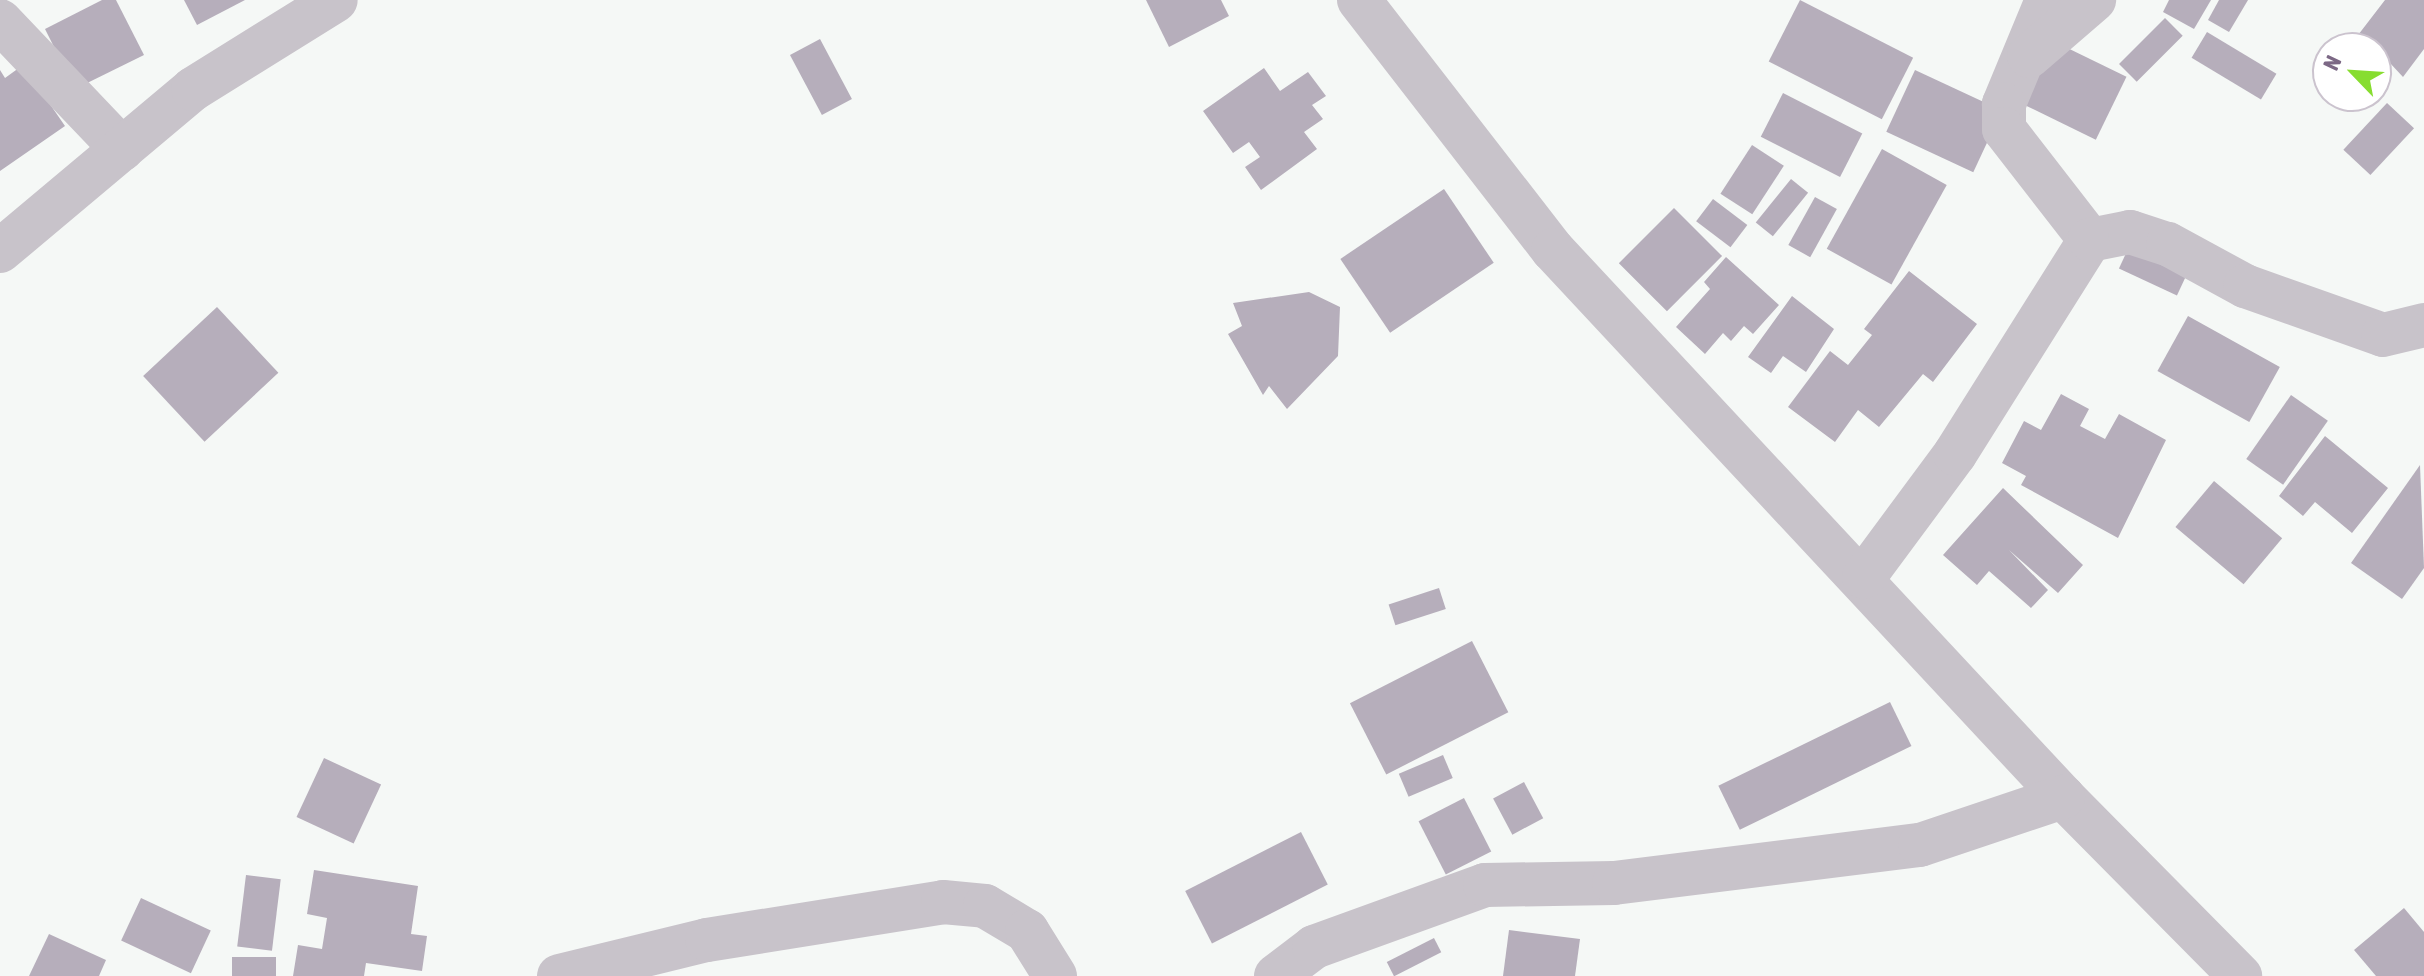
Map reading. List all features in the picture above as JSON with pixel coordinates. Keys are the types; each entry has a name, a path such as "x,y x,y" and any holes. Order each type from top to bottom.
{"street":[{"path":"0,251 193,89 336,0"},
{"path":"1359,0 1553,250 1864,577 2063,797 2240,976"},
{"path":"2047,0 2016,68 2004,129 2090,240"},
{"path":"2016,68 2094,0"},
{"path":"0,21 122,149"},
{"path":"1864,577 1955,454 2090,240 2130,232 2168,244 2245,286 2383,335 2424,325"},
{"path":"1276,976 1314,947 1485,885 1614,883 1920,845 2063,797"},
{"path":"559,976 707,940 943,902 985,906 1027,931 1055,976"}],"building":[{"path":"102,0 116,0 144,55 75,89 45,29"},
{"path":"184,0 245,0 197,25"},
{"path":"1146,0 1221,0 1229,16 1169,47"},
{"path":"1800,0 1913,58 1882,119 1769,61"},
{"path":"2169,0 2211,0 2194,29 2163,12"},
{"path":"2219,0 2248,0 2229,32 2208,20"},
{"path":"2385,0 2424,0 2424,49 2403,77 2392,65 2392,32 2360,32"},
{"path":"2165,18 2183,36 2137,82 2119,64"},
{"path":"2207,32 2276,74 2261,99 2192,58"},
{"path":"820,39 852,99 822,115 790,55"},
{"path":"2051,40 2126,77 2096,140 2020,103"},
{"path":"23,65 65,126 0,171 0,70 5,78"},
{"path":"1264,68 1280,91 1308,72 1326,96 1312,105 1323,119 1304,132 1317,149 1261,190 1245,167 1260,157 1249,142 1233,153 1203,111"},
{"path":"1915,70 2002,111 1973,172 1886,132"},
{"path":"1783,93 1862,133 1840,177 1761,137"},
{"path":"2392,108 2414,128 2370,175 2343,150 2379,112 2392,112"},
{"path":"1752,145 1784,166 1752,214 1720,194"},
{"path":"1882,149 1947,185 1891,285 1827,249"},
{"path":"1791,179 1808,193 1773,236 1756,223"},
{"path":"1444,189 1494,263 1390,333 1340,259"},
{"path":"1815,197 1837,209 1810,257 1788,245"},
{"path":"1713,199 1747,225 1730,247 1696,221"},
{"path":"1674,208 1722,256 1667,311 1619,263"},
{"path":"2135,234 2193,261 2177,295 2119,268"},
{"path":"1726,257 1779,305 1753,334 1744,326 1731,341 1723,333 1705,354 1676,327 1710,289 1704,282"},
{"path":"1909,271 1977,324 1933,382 1923,374 1879,427 1858,410 1835,442 1788,407 1830,351 1848,365 1872,335 1864,329"},
{"path":"1309,292 1340,307 1338,356 1287,409 1269,386 1263,395 1228,334 1242,326 1233,303"},
{"path":"1792,296 1834,329 1806,372 1783,356 1771,373 1748,357"},
{"path":"217,307 278,373 205,442 143,376"},
{"path":"2188,316 2280,367 2249,422 2157,371"},
{"path":"2061,394 2089,409 2080,426 2105,439 2119,414 2166,440 2118,538 2021,485 2026,476 2002,463 2024,421 2041,430"},
{"path":"2291,395 2328,421 2283,485 2246,459"},
{"path":"2325,436 2388,488 2352,533 2315,502 2303,516 2279,496"},
{"path":"2420,465 2424,568 2402,599 2351,563"},
{"path":"2214,481 2282,538 2244,584 2175,527"},
{"path":"2003,488 2083,565 2058,593 2009,550 2048,590 2031,608 1989,571 1977,585 1943,555"},
{"path":"1439,588 1446,609 1395,625 1389,604"},
{"path":"1472,641 1508,712 1386,774 1350,703"},
{"path":"1890,702 1911,746 1740,830 1718,786"},
{"path":"1443,755 1453,778 1409,797 1399,774"},
{"path":"324,758 381,785 354,844 297,817"},
{"path":"1524,782 1543,818 1512,835 1493,798"},
{"path":"1464,798 1491,851 1446,875 1419,821"},
{"path":"1301,832 1328,885 1212,944 1185,891"},
{"path":"314,870 418,886 411,934 427,936 422,971 366,963 364,976 293,976 298,945 322,949 327,918 307,914"},
{"path":"246,875 281,879 272,951 237,946"},
{"path":"141,898 211,931 191,973 121,941"},
{"path":"2404,908 2424,932 2424,976 2376,976 2354,950"},
{"path":"1509,930 1580,939 1575,976 1503,976"},
{"path":"49,934 106,960 99,976 29,976"},
{"path":"1434,938 1441,952 1395,976 1387,962"},
{"path":"232,957 276,957 276,976 232,976"}]}
